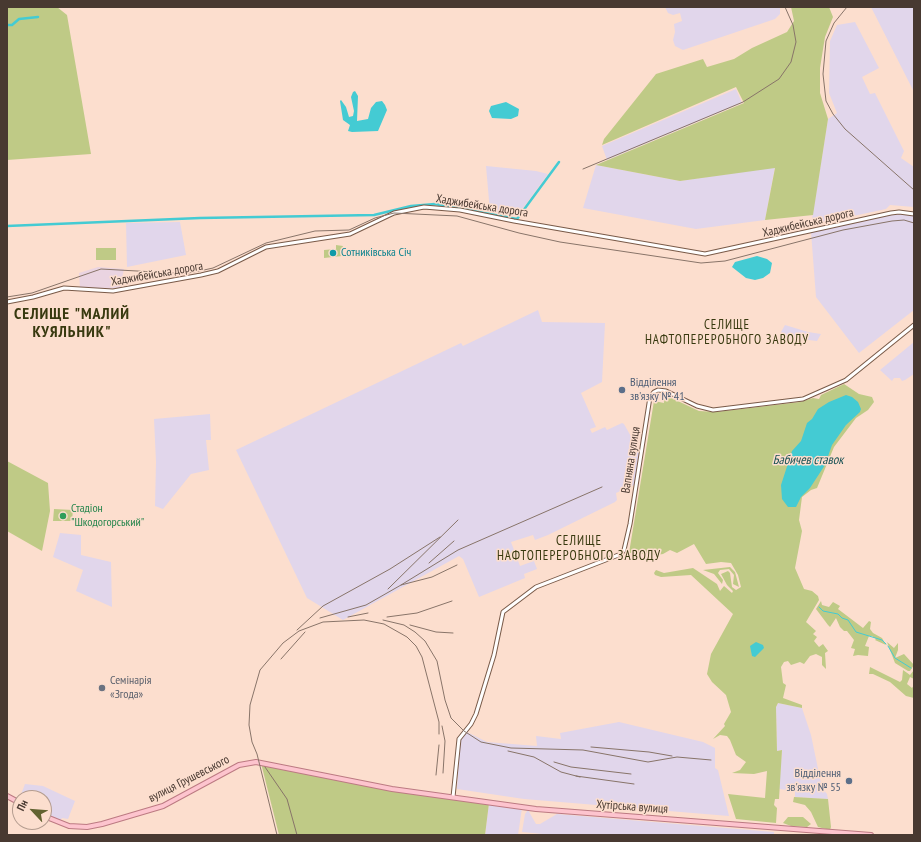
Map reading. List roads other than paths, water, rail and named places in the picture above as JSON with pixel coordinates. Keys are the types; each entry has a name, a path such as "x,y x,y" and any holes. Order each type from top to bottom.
{"main road":[{"name":"вулиця Грушевського","path":"52,819 69,826 98,825 163,806 239,765 256,762 392,789"},
{"name":"Хутірська вулиця","path":"392,789 530,808 612,816 871,835"}],"street":[{"name":"Хаджибейська дорога","path":"7,302 33,297 64,288 113,291 201,276 218,271 266,247 350,234 398,212 424,207 460,210 514,221 705,254 891,213 900,212 914,214"},
{"name":"Вапняна вулиця","path":"453,797 457,744 461,734 471,724 476,714 494,655 501,618 505,610 536,587 621,554 624,550 630,524 650,397 654,392 658,390 666,392 697,406 713,410 803,399 846,380 914,326"}],"water":[{"path":"355,91 358,96 357,121 368,119 371,108 376,102 382,101 385,105 387,110 378,131 348,131 350,125 343,120 340,101 341,100 346,107 349,117 353,116 354,111 351,97"},
{"path":"506,102 519,109 518,116 511,119 492,118 489,111 491,106"},
{"path":"757,256 767,259 772,263 770,273 763,278 755,280 746,278 732,267 735,262"},
{"name":"Бабичев ставок","path":"846,395 852,397 858,402 861,409 860,412 846,425 832,445 825,465 810,488 801,497 796,507 788,507 782,499 781,485 792,451 801,441 807,423 812,419 818,409 829,402"},
{"path":"756,642 763,645 764,648 755,657 752,656 750,646"}],"waterway":[{"path":"7,25 12,25 19,19 38,17"},
{"path":"7,226 200,218 374,215 411,206 435,204 517,219 559,162"},
{"path":"819,607 823,611 838,614 842,618 848,620 856,632 882,640 886,644"},
{"path":"888,646 895,658 911,668"}],"tram line":[{"path":"7,297 32,293 101,269 173,273 188,273 204,270 213,268 266,243 315,231 349,230 375,218 394,213 457,216 519,233 560,242 701,263 725,261 843,230 892,221 904,220 914,223"}],"railway":[{"path":"583,169 743,102 779,79 791,62 796,42 793,25 785,7"},
{"path":"847,7 834,23 826,41 823,74 826,101 833,114 845,129 914,190"},
{"path":"401,585 458,550 602,487"},
{"path":"388,589 458,520"},
{"path":"297,630 323,606 390,569 440,537"},
{"path":"429,563 454,541"},
{"path":"320,618 366,605 401,585 432,577 457,565"},
{"path":"387,617 417,613 452,601"},
{"path":"348,617 368,613"},
{"path":"277,835 257,754 252,742 249,725 250,705 260,670 283,643 299,631 323,622 364,620 384,624 407,637 416,646 422,657 439,722 439,734"},
{"path":"383,620 404,625 425,641 437,661 445,700 451,718 464,731 481,742 511,748 583,750 648,762 677,757 711,760"},
{"path":"410,625 436,632 453,633"},
{"path":"281,659 305,632"},
{"path":"442,726 445,741 443,773"},
{"path":"436,775 439,745"},
{"path":"591,747 649,752 672,756"},
{"path":"508,751 534,757 561,772 580,777"},
{"path":"554,762 571,767 631,774"},
{"path":"265,767 287,799 297,835"},
{"path":"576,776 634,784"}],"place":[{"name":"Сотниківська Січ","path":"333,253"},
{"name":"Відділення зв'язку № 41","path":"622,390"},
{"name":"Стадіон \"Шкодогорський\"","path":"63,516"},
{"name":"Семінарія «Згода»","path":"102,688"},
{"name":"Відділення зв'язку № 55","path":"849,781"}],"district":[{"name":"СЕЛИЩЕ \"МАЛИЙ КУЯЛЬНИК\"","path":"72,323"},
{"name":"СЕЛИЩЕ НАФТОПЕРЕРОБНОГО ЗАВОДУ","path":"727,332"},
{"name":"СЕЛИЩЕ НАФТОПЕРЕРОБНОГО ЗАВОДУ","path":"579,548"}]}
